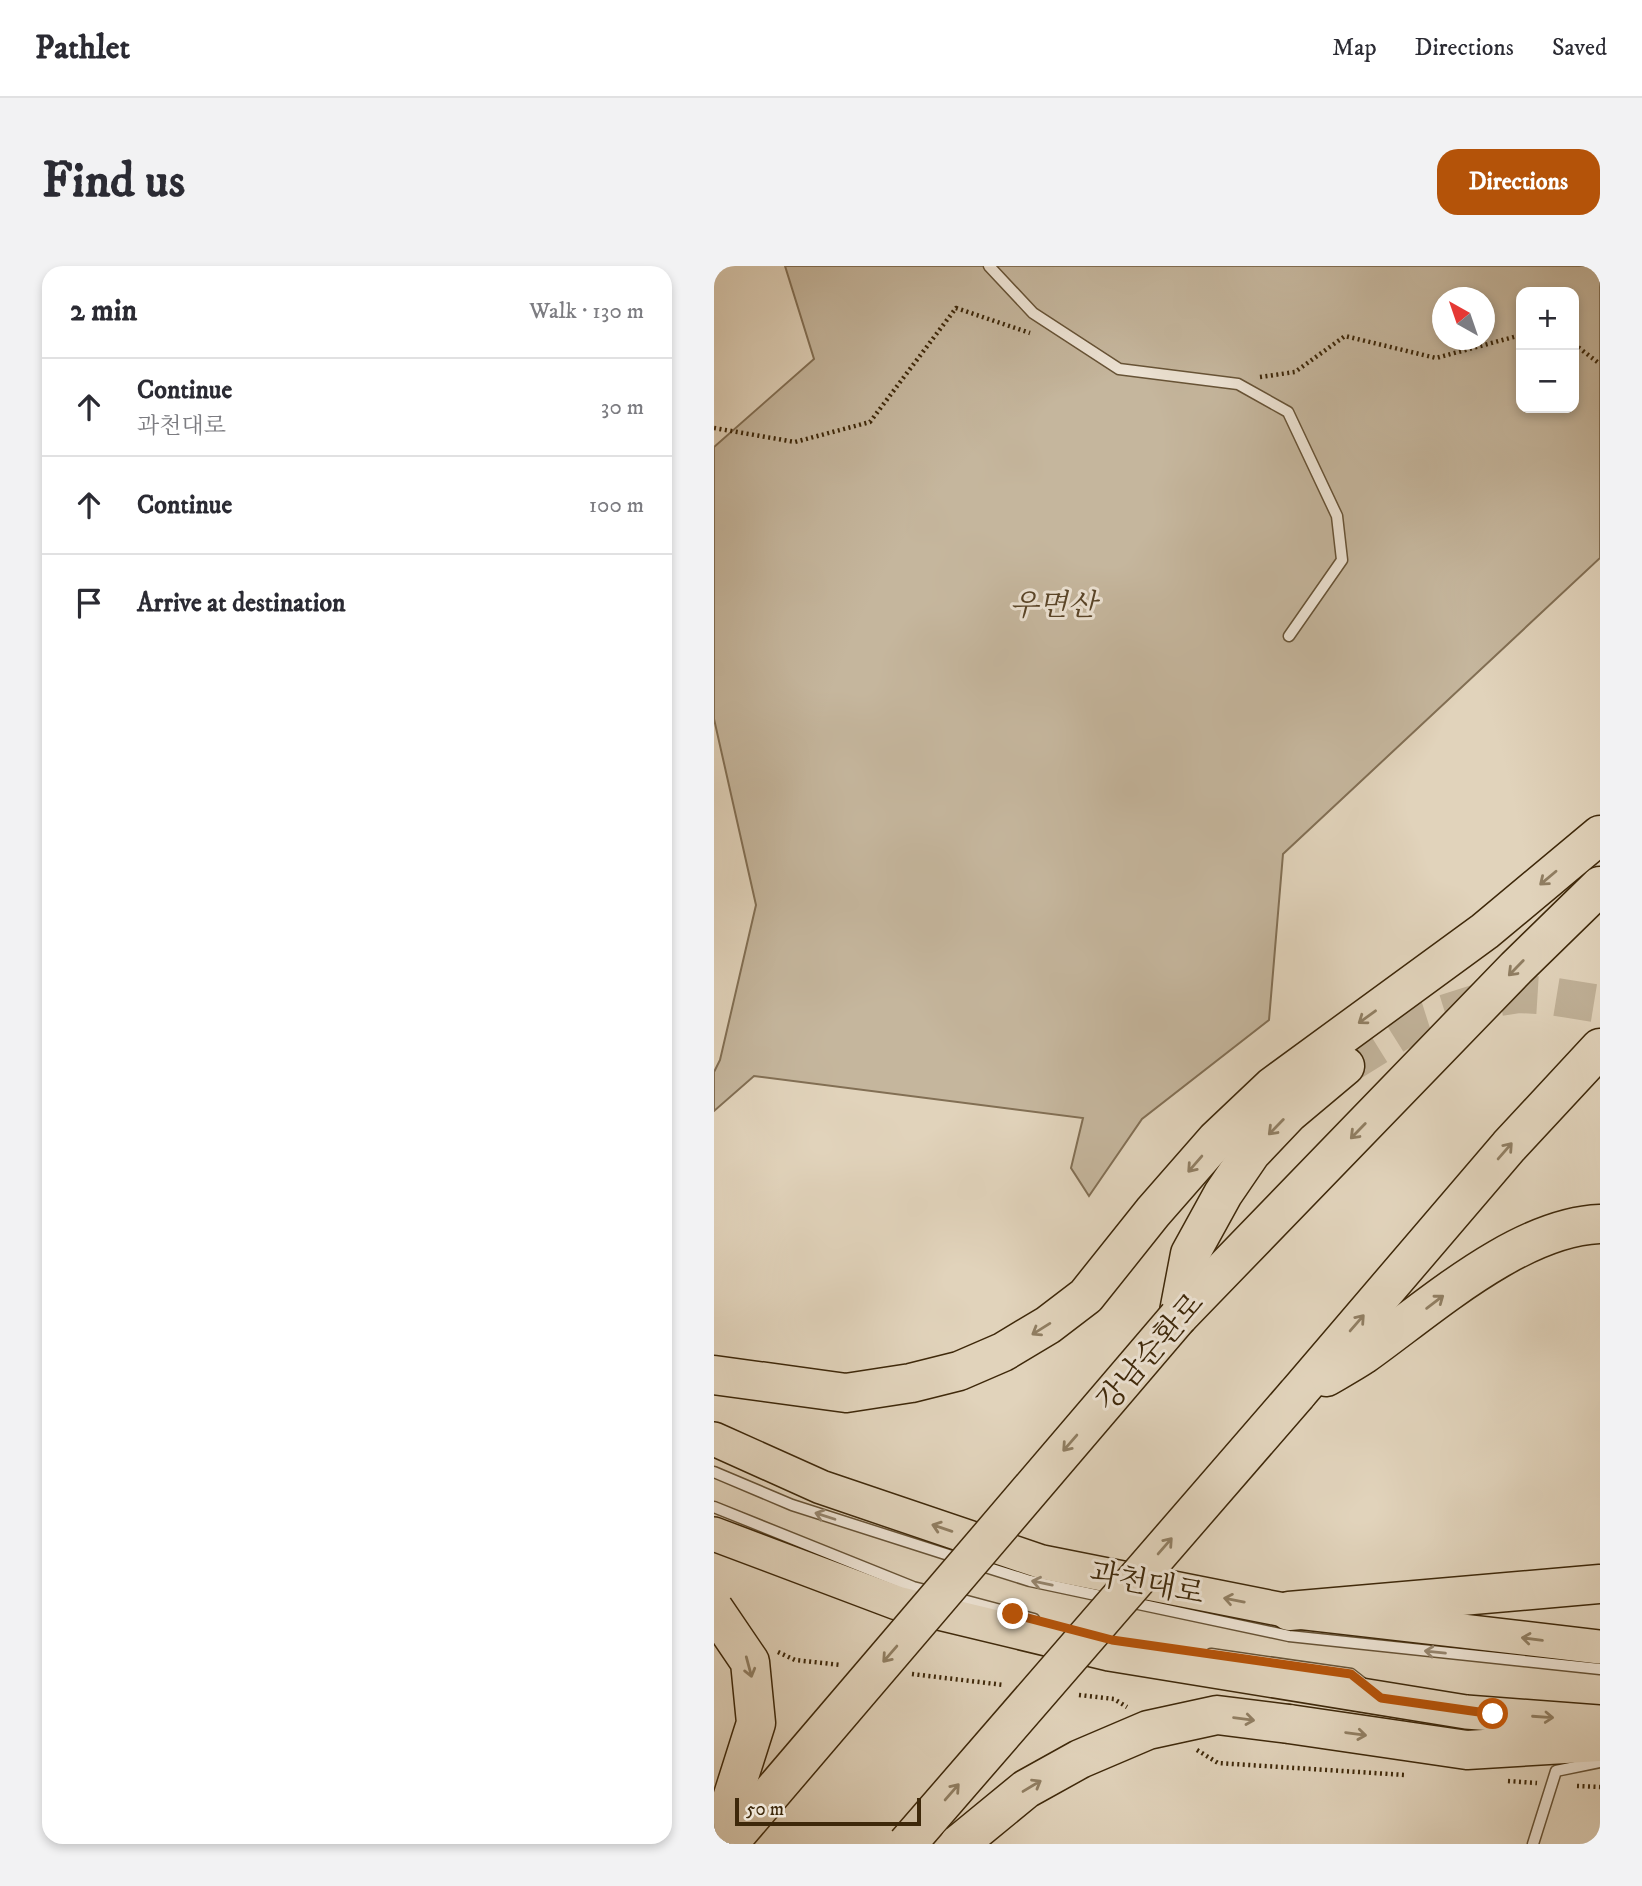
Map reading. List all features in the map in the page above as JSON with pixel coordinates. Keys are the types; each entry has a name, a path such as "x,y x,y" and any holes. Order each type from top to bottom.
{"highway":[{"path":"714,1375 846,1393 911,1383 959,1371 1003,1352 1048,1325 1086,1296 1153,1212 1216,1140 1273,1086 1485,931 1600,835"},
{"name":"강남순환로","path":"728,1844 1178,1317 1516,968 1600,886"},
{"path":"907,1844 1509,1146 1600,1048"},
{"path":"1178,1317 1191,1254 1223,1194 1251,1153 1290,1113 1346,1066"},
{"path":"1297,1394 1360,1357 1447,1292 1536,1239 1579,1225 1600,1224"},
{"path":"1289,1611 1600,1584"},
{"path":"714,1609 750,1662 756,1723 730,1805 714,1842"},
{"path":"960,1844 1026,1789 1080,1759 1148,1730 1217,1715 1467,1750 1600,1742"}],"main road":[{"name":"과천대로","path":"714,1439 821,1487 1042,1562 1289,1611 1600,1647"},
{"path":"714,1534 911,1606 1110,1654 1466,1712 1600,1722"}],"lane":[{"path":"989,266 1033,313 1119,369 1238,384 1288,412 1337,516 1342,560 1289,636"},
{"path":"714,1472 792,1505 1030,1581 1289,1636 1600,1669"},
{"path":"714,1507 913,1587 1046,1622"},
{"path":"1072,1629 1099,1637"},
{"path":"1205,1653 1351,1674 1381,1698"},
{"path":"1533,1844 1556,1771 1600,1762"}],"path":[{"path":"1579,348 1600,364"}],"green space":[{"name":"우면산","path":"785,266 1600,266 1600,558 1283,854 1269,1020 1142,1119 1089,1196 1071,1168 1083,1118 754,1076 714,1111 714,1072 720,1060 756,905 714,719 714,447 814,359"}],"tunnel":[{"path":"1345,1066 1412,1024 1494,998 1519,994 1600,1004"}],"route":[{"path":"1013,1614 1112,1640 1351,1674 1381,1698 1493,1714"}]}
